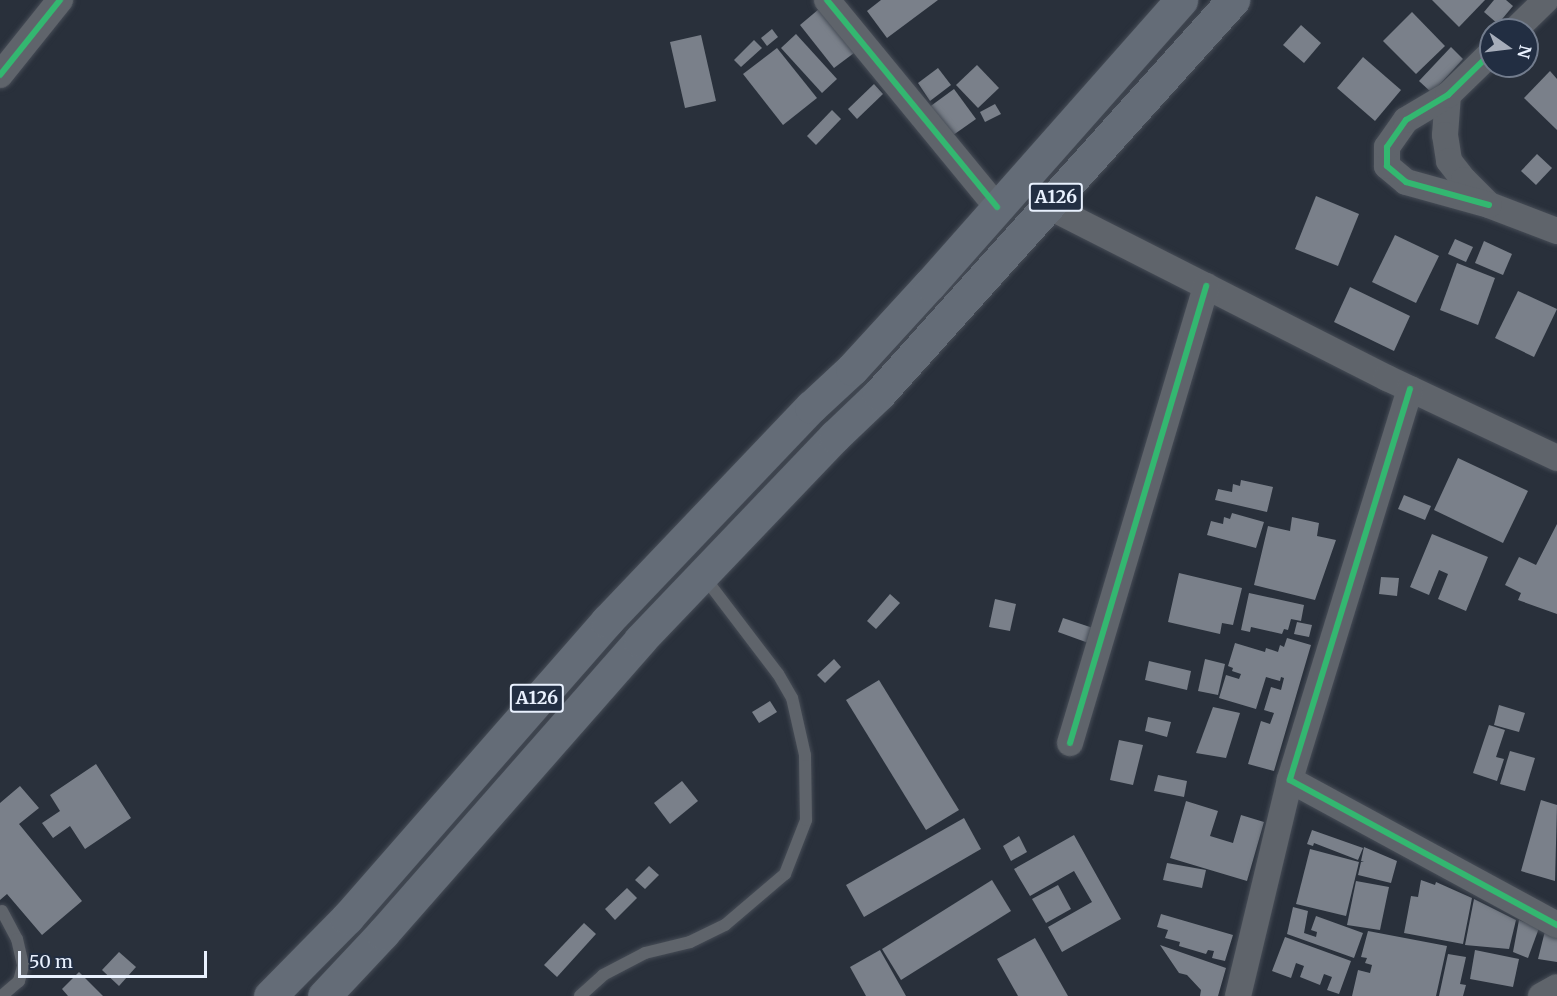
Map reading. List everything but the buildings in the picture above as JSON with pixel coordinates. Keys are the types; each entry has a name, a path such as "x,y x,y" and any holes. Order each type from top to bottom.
{"highway":[{"name":"A126","path":"270,996 347,918 600,629 811,407 852,369 1181,0"},
{"name":"A126","path":"324,996 383,933 610,673 835,436 879,394 1233,0"}],"street":[{"path":"0,75 60,0"},
{"path":"827,0 997,207"},
{"path":"1527,18 1546,0"},
{"path":"1479,65 1448,95 1406,120 1387,147 1387,166 1406,182 1489,205 1557,231"},
{"path":"1448,95 1445,135 1449,161 1489,205"},
{"path":"1048,206 1410,389 1557,458"},
{"path":"1070,743 1206,286"},
{"path":"1238,996 1290,780 1410,389"},
{"path":"1290,780 1557,925"},
{"path":"1541,996 1557,987"}],"lane":[{"path":"580,996 603,975 645,952 690,942 725,925 785,874 806,820 805,755 792,698 778,674 703,576"},
{"path":"2,911 17,939 23,966 19,981 2,996"}],"cycle path":[{"path":"0,75 60,0"},
{"path":"827,0 997,207"},
{"path":"1479,65 1448,95 1406,120 1387,147 1387,166 1406,182 1489,205"},
{"path":"1070,743 1206,286"},
{"path":"1410,389 1290,780 1557,925"}]}
